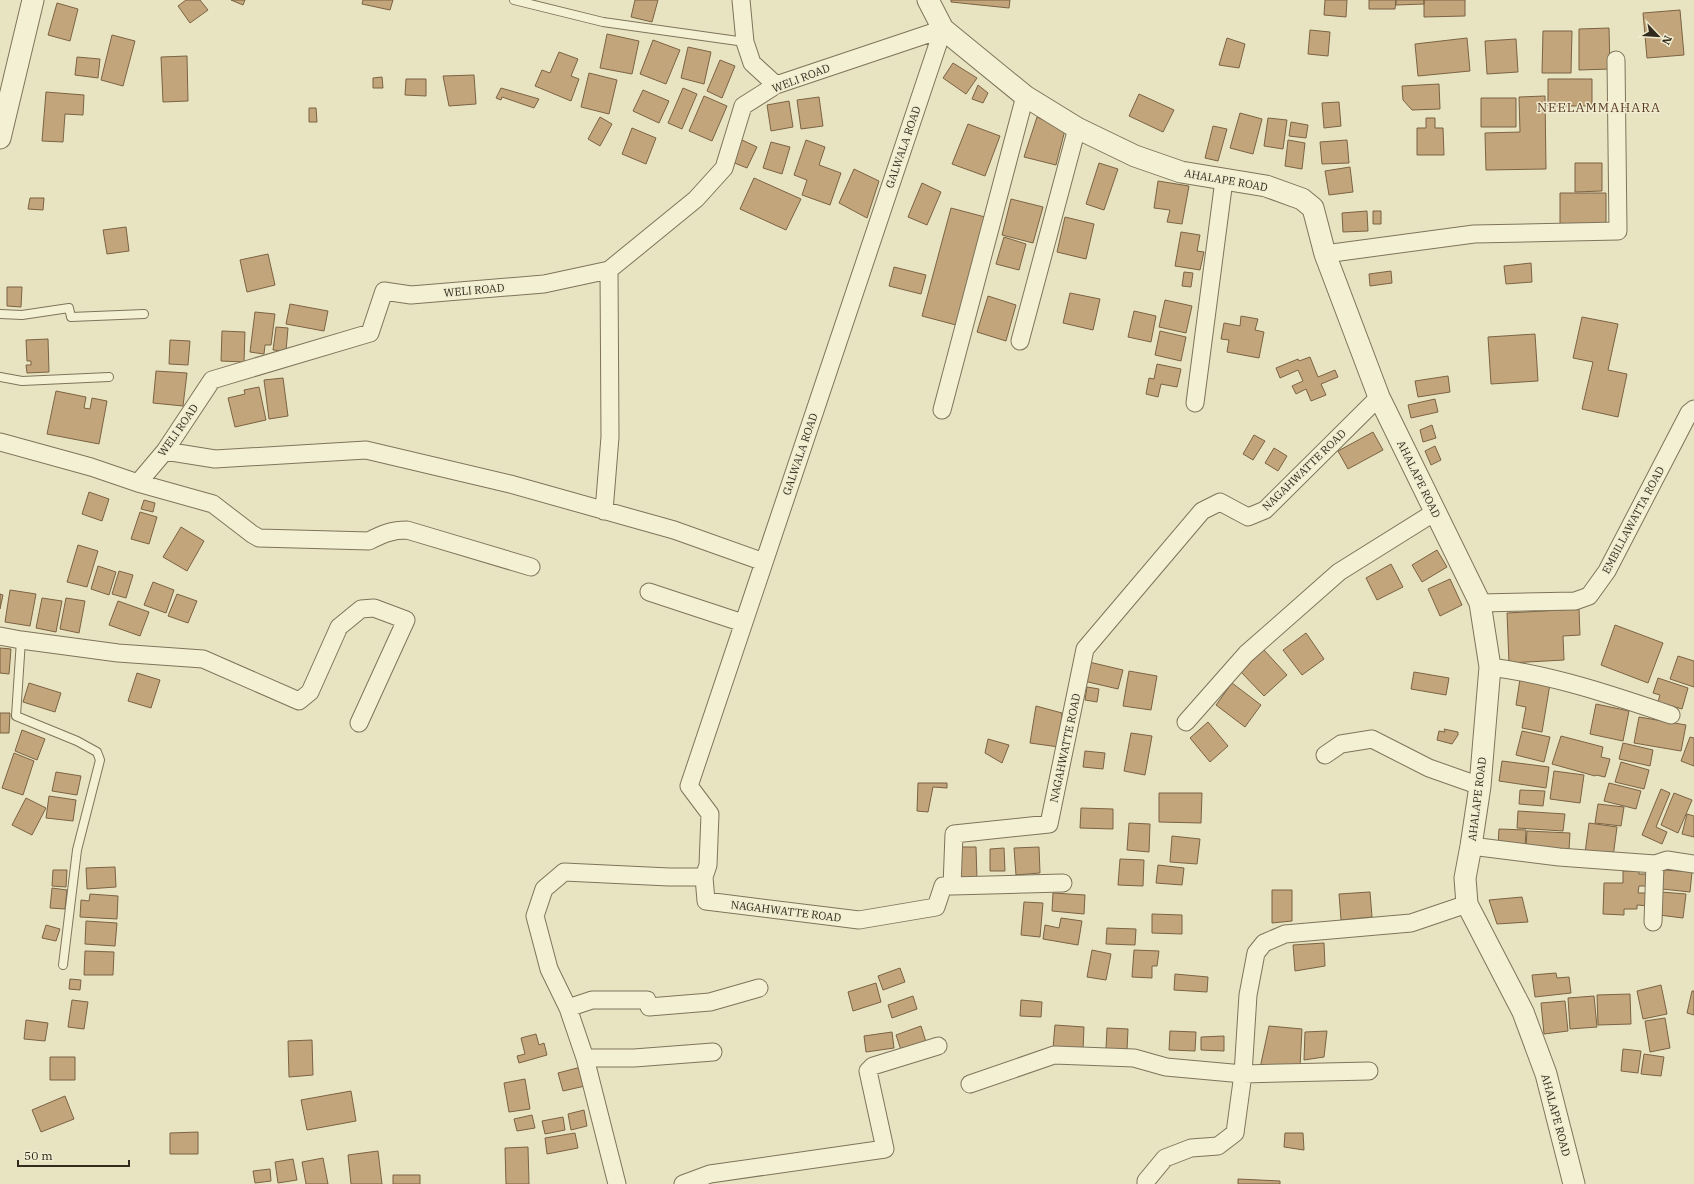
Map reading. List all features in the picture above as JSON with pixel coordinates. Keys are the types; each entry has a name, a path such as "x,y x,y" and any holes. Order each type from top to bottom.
{"street":[{"path":"0,138 33,0"},
{"path":"740,0 745,42 752,63 776,85"},
{"name":"AHALAPE ROAD","path":"928,0 943,29 1025,96 1076,128 1148,161 1181,172 1266,186 1302,199 1313,208 1325,254 1379,397 1480,603 1490,667 1480,786 1465,878 1467,904 1523,1012 1546,1074 1573,1184"},
{"name":"WELI ROAD","path":"138,483 165,450 212,380 370,333 384,291 411,295 544,284 608,270 696,199 724,168 743,106 776,85 943,29"},
{"name":"GALWALA ROAD","path":"704,877 708,865 710,814 689,786 943,29"},
{"path":"1325,254 1474,234 1618,232 1616,60"},
{"path":"942,410 1025,96"},
{"path":"1020,341 1076,128"},
{"path":"1195,403 1224,180"},
{"path":"604,511 610,437 608,270"},
{"name":"NAGAHWATTE ROAD","path":"704,877 706,901 859,920 936,907 943,886 952,886 954,834 1050,824 1085,649 1202,511 1220,502 1248,517 1265,510 1379,397"},
{"name":"EMBILLAWATTA ROAD","path":"1480,603 1575,601 1589,596 1608,571 1692,407"},
{"path":"0,442 91,467 138,483 213,504 259,538 369,541 389,532 407,530 531,567"},
{"path":"165,450 215,459 366,450 510,484 674,530 764,562"},
{"path":"1186,722 1246,654 1339,572 1435,512"},
{"path":"649,592 743,623"},
{"path":"0,636 118,653 203,659 299,701 310,692 339,627 361,610 374,608 406,620 360,724"},
{"path":"1490,667 1522,671 1592,688 1671,715"},
{"path":"1325,755 1341,744 1372,739 1429,768 1480,786"},
{"path":"1471,846 1559,857 1655,864 1667,860 1694,864"},
{"path":"1654,922 1655,864"},
{"path":"617,1184 585,1058 568,1008 550,969 535,916 544,889 564,872 704,877"},
{"path":"952,886 1063,883"},
{"path":"1146,1184 1146,1181 1165,1158 1191,1148 1218,1146 1235,1133 1243,1074 1248,995 1256,953 1264,943 1285,934 1411,923 1467,904"},
{"path":"568,1008 592,1000 647,1000 649,1007 710,1002 759,988"},
{"path":"683,1184 710,1174 884,1149 868,1071 873,1066 938,1046"},
{"path":"585,1058 634,1058 713,1052"},
{"path":"970,1084 1054,1055 1134,1058 1166,1067 1243,1074 1369,1071"}],"lane":[{"path":"514,0 604,22 745,42"},
{"path":"0,314 22,315 69,308 71,317 144,314"},
{"path":"0,377 22,381 109,377"},
{"path":"21,640 16,716 77,741 97,752 100,760 77,850 63,965"}],"building":[{"path":"186,0 200,0 208,10 190,23 178,6"},
{"path":"231,0 245,0 243,5"},
{"path":"363,0 393,0 390,10 362,4"},
{"path":"635,0 658,0 652,22 631,17"},
{"path":"951,0 1010,0 1009,8 951,2"},
{"path":"1325,0 1347,0 1346,17 1324,15"},
{"path":"1369,0 1396,0 1395,9 1369,9"},
{"path":"1396,0 1424,0 1424,4 1396,5"},
{"path":"1424,0 1465,0 1465,16 1424,17"},
{"path":"57,3 78,9 70,41 48,35"},
{"path":"1680,10 1684,55 1647,58 1643,13"},
{"path":"1609,28 1610,69 1579,70 1579,29"},
{"path":"1310,30 1330,32 1328,56 1308,54"},
{"path":"1543,31 1572,31 1571,73 1542,73"},
{"path":"607,34 639,41 632,74 600,68"},
{"path":"112,35 135,41 123,86 101,80"},
{"path":"1227,38 1245,44 1239,68 1219,65"},
{"path":"1467,38 1470,71 1418,76 1415,44"},
{"path":"1516,39 1518,72 1487,74 1485,41"},
{"path":"653,40 680,50 666,84 640,74"},
{"path":"688,47 711,52 704,84 681,78"},
{"path":"559,52 578,59 571,76 579,79 571,101 535,86 542,70 550,73"},
{"path":"187,56 188,101 163,102 161,57"},
{"path":"77,57 100,59 98,78 75,75"},
{"path":"720,60 735,66 722,98 707,91"},
{"path":"953,63 977,78 966,94 943,78"},
{"path":"589,73 617,80 609,114 581,107"},
{"path":"474,75 476,104 449,106 443,76"},
{"path":"382,77 383,88 373,88 373,78"},
{"path":"406,79 426,79 426,96 405,95"},
{"path":"1548,79 1592,79 1592,106 1548,106"},
{"path":"1439,84 1440,109 1412,110 1403,100 1402,86"},
{"path":"978,85 988,93 983,103 972,99"},
{"path":"501,88 539,99 534,108 502,97 501,100 496,98"},
{"path":"683,88 697,94 682,129 668,123"},
{"path":"643,90 669,101 659,123 633,111"},
{"path":"46,92 84,95 83,115 65,114 63,142 42,141"},
{"path":"1139,94 1174,110 1163,132 1129,116"},
{"path":"704,96 727,106 712,141 689,131"},
{"path":"1545,96 1546,169 1486,170 1485,133 1520,132 1519,97"},
{"path":"819,97 823,126 801,129 797,100"},
{"path":"1481,98 1516,98 1516,127 1481,127"},
{"path":"789,101 793,127 771,131 767,105"},
{"path":"1339,102 1341,126 1324,128 1322,103"},
{"path":"309,108 316,108 317,122 309,122"},
{"path":"1240,113 1262,119 1253,154 1230,148"},
{"path":"600,117 612,124 600,146 588,139"},
{"path":"1037,117 1065,130 1056,165 1024,157"},
{"path":"1268,118 1287,120 1283,149 1264,146"},
{"path":"1426,118 1435,118 1435,128 1443,128 1444,155 1417,155 1417,128 1426,128"},
{"path":"1291,122 1308,125 1306,138 1289,136"},
{"path":"968,124 1000,136 985,176 952,164"},
{"path":"1213,126 1227,129 1218,161 1205,158"},
{"path":"632,128 656,138 646,164 622,154"},
{"path":"742,140 757,147 747,168 732,162"},
{"path":"806,140 825,147 819,165 841,173 830,205 802,195 807,180 794,175"},
{"path":"1288,140 1305,143 1302,169 1285,166"},
{"path":"1347,140 1349,163 1322,164 1320,142"},
{"path":"771,142 790,147 782,174 763,168"},
{"path":"1099,163 1118,169 1104,210 1086,204"},
{"path":"1575,163 1602,163 1602,191 1575,192"},
{"path":"1350,167 1353,192 1329,195 1325,171"},
{"path":"854,169 879,181 867,218 839,203"},
{"path":"754,178 801,199 786,230 740,209"},
{"path":"1158,181 1189,186 1182,224 1167,222 1170,210 1154,208"},
{"path":"922,183 941,192 927,225 908,217"},
{"path":"1560,193 1606,193 1606,226 1560,226"},
{"path":"30,198 44,198 43,210 28,209"},
{"path":"1011,199 1043,207 1033,243 1002,235"},
{"path":"951,208 985,217 956,325 922,316"},
{"path":"1367,211 1368,231 1343,232 1342,213"},
{"path":"1373,211 1381,211 1381,224 1373,224"},
{"path":"1065,217 1094,224 1086,259 1057,252"},
{"path":"126,227 129,251 107,254 103,230"},
{"path":"1181,232 1200,235 1197,251 1204,252 1200,270 1175,266"},
{"path":"1004,237 1026,244 1019,270 996,264"},
{"path":"268,254 275,285 247,292 240,260"},
{"path":"1531,263 1532,282 1506,284 1504,266"},
{"path":"894,267 926,275 921,294 889,286"},
{"path":"1391,271 1392,283 1370,286 1369,274"},
{"path":"1184,272 1193,273 1191,287 1182,286"},
{"path":"7,287 22,287 21,307 7,306"},
{"path":"1070,293 1100,299 1093,330 1063,323"},
{"path":"988,296 1016,305 1006,341 977,332"},
{"path":"1165,300 1192,306 1186,333 1159,327"},
{"path":"290,304 328,311 324,331 286,324"},
{"path":"1134,311 1156,316 1151,342 1128,337"},
{"path":"255,312 275,314 271,345 265,345 264,354 250,352"},
{"path":"1241,316 1258,319 1255,330 1264,332 1259,358 1227,352 1229,340 1221,339 1224,323 1240,326"},
{"path":"1582,317 1618,324 1608,370 1627,374 1618,417 1582,409 1593,362 1573,358"},
{"path":"276,327 288,328 286,351 273,350"},
{"path":"222,331 245,332 244,362 221,361"},
{"path":"1160,331 1186,337 1181,361 1155,355"},
{"path":"1535,334 1538,381 1491,384 1488,337"},
{"path":"48,339 49,372 27,373 26,365 31,365 31,361 27,361 26,340"},
{"path":"170,340 190,341 188,365 169,364"},
{"path":"1310,357 1318,377 1335,370 1338,377 1321,384 1326,395 1311,401 1306,389 1296,394 1292,386 1303,381 1298,370 1280,378 1276,368 1298,359 1299,361"},
{"path":"1157,364 1181,369 1177,387 1161,384 1158,397 1146,394 1149,378 1154,379"},
{"path":"156,371 187,373 183,406 153,403"},
{"path":"1448,376 1450,392 1418,397 1415,381"},
{"path":"283,378 288,416 269,419 264,380"},
{"path":"259,387 266,420 235,427 228,398 245,394 244,390"},
{"path":"56,391 86,397 84,408 90,409 92,398 107,401 99,444 47,434"},
{"path":"1435,399 1438,412 1411,418 1408,405"},
{"path":"1432,425 1436,438 1423,442 1420,430"},
{"path":"1373,432 1383,450 1348,469 1338,451"},
{"path":"1254,435 1265,441 1253,460 1243,454"},
{"path":"1435,446 1441,460 1431,465 1425,451"},
{"path":"1274,448 1287,456 1278,471 1265,463"},
{"path":"89,492 109,499 102,521 82,514"},
{"path":"144,500 155,503 153,512 141,509"},
{"path":"140,512 157,517 149,544 131,539"},
{"path":"181,527 204,541 187,571 163,557"},
{"path":"78,545 98,551 87,587 67,582"},
{"path":"1437,550 1447,567 1422,582 1412,565"},
{"path":"1391,564 1403,587 1377,600 1366,578"},
{"path":"98,566 116,572 109,595 91,589"},
{"path":"119,571 133,575 126,598 112,594"},
{"path":"1450,579 1462,605 1440,616 1428,589"},
{"path":"153,582 174,590 166,613 144,605"},
{"path":"10,590 36,594 30,626 5,622"},
{"path":"0,594 3,595 0,609"},
{"path":"177,594 197,601 188,623 168,616"},
{"path":"42,598 62,601 56,632 36,628"},
{"path":"66,598 85,601 79,633 60,629"},
{"path":"118,601 149,612 140,636 109,625"},
{"path":"1579,609 1580,635 1563,636 1564,660 1509,663 1507,613"},
{"path":"1615,625 1663,643 1648,683 1601,665"},
{"path":"1306,633 1324,659 1302,675 1283,650"},
{"path":"0,648 11,649 9,674 0,673"},
{"path":"1263,649 1287,675 1264,696 1240,671"},
{"path":"1678,656 1694,661 1694,687 1670,679"},
{"path":"1089,662 1123,670 1118,689 1084,681"},
{"path":"1129,671 1157,676 1151,710 1123,706"},
{"path":"1414,672 1449,678 1446,695 1411,689"},
{"path":"137,673 160,680 151,708 128,701"},
{"path":"1658,678 1688,688 1682,709 1658,702 1660,695 1653,693"},
{"path":"1520,679 1550,684 1542,732 1522,728 1526,707 1516,705"},
{"path":"29,683 61,693 55,712 23,702"},
{"path":"1232,683 1261,705 1245,727 1216,705"},
{"path":"1087,687 1099,689 1097,702 1085,700"},
{"path":"1596,704 1629,711 1623,741 1590,734"},
{"path":"1036,706 1062,713 1059,747 1030,743"},
{"path":"0,713 10,713 9,733 0,733"},
{"path":"1639,717 1686,725 1681,751 1634,743"},
{"path":"1208,722 1228,746 1210,762 1190,738"},
{"path":"1444,729 1458,732 1458,735 1452,744 1437,740 1439,731 1445,732"},
{"path":"22,730 45,739 37,760 15,751"},
{"path":"1522,731 1550,737 1544,762 1516,755"},
{"path":"1131,733 1152,736 1145,775 1124,771"},
{"path":"1561,736 1603,747 1601,757 1610,759 1605,777 1595,776 1552,764"},
{"path":"1690,737 1694,738 1694,766 1681,761"},
{"path":"988,739 1009,745 1002,763 985,753"},
{"path":"1623,743 1653,750 1650,766 1619,759"},
{"path":"1085,751 1105,753 1103,769 1083,767"},
{"path":"14,753 34,761 23,795 2,788"},
{"path":"1502,761 1549,767 1546,788 1499,781"},
{"path":"1621,762 1649,770 1644,789 1615,782"},
{"path":"1554,771 1584,775 1580,803 1550,799"},
{"path":"56,772 81,776 77,795 52,791"},
{"path":"918,783 947,783 947,788 933,787 928,812 917,811"},
{"path":"1609,783 1641,791 1636,809 1604,801"},
{"path":"1661,789 1670,793 1656,827 1667,832 1662,844 1642,835"},
{"path":"1520,790 1545,791 1543,806 1519,804"},
{"path":"1159,793 1202,793 1201,823 1159,822"},
{"path":"1674,793 1692,800 1678,833 1661,825"},
{"path":"49,796 76,800 73,821 46,818"},
{"path":"26,798 46,808 32,835 12,825"},
{"path":"1598,804 1624,807 1621,826 1595,823"},
{"path":"1081,808 1113,809 1113,829 1080,828"},
{"path":"1518,811 1565,814 1563,831 1517,828"},
{"path":"1687,814 1694,816 1694,837 1682,834"},
{"path":"1129,823 1150,824 1149,852 1127,850"},
{"path":"1589,823 1617,827 1613,857 1585,853"},
{"path":"1499,829 1526,830 1525,848 1498,846"},
{"path":"1527,831 1570,833 1569,850 1526,847"},
{"path":"1172,836 1200,839 1197,864 1170,862"},
{"path":"957,847 976,847 977,879 957,879"},
{"path":"1039,847 1040,873 1016,875 1014,848"},
{"path":"1004,848 1005,871 990,871 990,849"},
{"path":"1120,859 1144,860 1143,886 1118,885"},
{"path":"1158,865 1184,868 1182,885 1156,883"},
{"path":"115,867 116,887 87,889 86,868"},
{"path":"53,870 67,870 66,887 52,886"},
{"path":"1664,870 1692,872 1690,892 1662,889"},
{"path":"1623,871 1639,871 1639,874 1651,874 1651,886 1639,886 1638,893 1650,893 1649,906 1637,905 1637,909 1624,909 1624,915 1603,914 1604,883 1623,883"},
{"path":"52,888 67,890 65,909 50,908"},
{"path":"1272,890 1292,890 1292,921 1272,923"},
{"path":"1370,892 1372,917 1341,920 1339,894"},
{"path":"1661,892 1686,894 1683,918 1659,915"},
{"path":"1053,893 1085,895 1084,914 1052,911"},
{"path":"90,894 118,896 117,919 80,917 81,900 89,901"},
{"path":"1522,897 1528,922 1497,924 1489,900"},
{"path":"1024,902 1043,903 1040,937 1021,935"},
{"path":"1152,914 1182,915 1182,934 1152,933"},
{"path":"1061,918 1082,921 1078,945 1043,939 1045,925 1059,928"},
{"path":"86,921 117,923 115,946 85,944"},
{"path":"46,925 60,929 56,941 42,938"},
{"path":"1107,928 1136,929 1135,945 1106,944"},
{"path":"1324,943 1325,966 1295,971 1293,945"},
{"path":"1092,950 1111,954 1106,980 1087,977"},
{"path":"1134,950 1159,951 1157,966 1152,966 1152,978 1132,977"},
{"path":"85,951 114,952 113,975 84,975"},
{"path":"900,968 905,982 883,990 878,976"},
{"path":"1556,973 1557,978 1569,977 1571,993 1535,997 1532,975"},
{"path":"1175,974 1208,977 1207,992 1174,990"},
{"path":"70,979 81,980 80,990 69,989"},
{"path":"876,983 881,1002 853,1011 848,992"},
{"path":"1661,985 1667,1014 1643,1019 1637,991"},
{"path":"1692,991 1694,991 1694,1015 1687,1013"},
{"path":"1630,994 1631,1024 1598,1025 1597,995"},
{"path":"913,996 917,1009 892,1018 888,1005"},
{"path":"1594,996 1597,1027 1570,1029 1568,998"},
{"path":"72,1000 88,1002 84,1029 68,1027"},
{"path":"1021,1000 1042,1002 1041,1017 1020,1016"},
{"path":"1565,1001 1568,1031 1544,1034 1541,1003"},
{"path":"1665,1018 1670,1048 1650,1052 1645,1021"},
{"path":"26,1020 48,1023 45,1041 24,1039"},
{"path":"1055,1025 1084,1027 1083,1050 1053,1048"},
{"path":"921,1026 927,1045 902,1053 896,1035"},
{"path":"1269,1026 1302,1029 1300,1067 1260,1068"},
{"path":"1107,1028 1128,1029 1127,1050 1106,1049"},
{"path":"1170,1031 1196,1032 1195,1051 1169,1050"},
{"path":"1327,1031 1324,1057 1304,1060 1305,1032"},
{"path":"892,1032 894,1048 866,1052 864,1036"},
{"path":"536,1034 539,1045 544,1043 547,1055 519,1063 517,1056 525,1054 521,1038"},
{"path":"1224,1036 1224,1051 1201,1050 1201,1037"},
{"path":"312,1040 313,1075 289,1077 288,1041"},
{"path":"1623,1049 1641,1051 1638,1073 1621,1071"},
{"path":"1644,1054 1664,1057 1661,1076 1641,1074"},
{"path":"50,1057 75,1057 75,1080 50,1080"},
{"path":"581,1067 585,1086 563,1091 558,1073"},
{"path":"525,1079 530,1109 509,1112 504,1083"},
{"path":"351,1091 356,1121 307,1130 301,1100"},
{"path":"65,1096 74,1119 41,1132 32,1110"},
{"path":"584,1110 587,1126 571,1130 568,1114"},
{"path":"532,1115 535,1128 517,1131 514,1119"},
{"path":"563,1117 565,1130 545,1134 542,1121"},
{"path":"198,1132 198,1154 170,1154 170,1133"},
{"path":"575,1133 578,1148 547,1154 545,1138"},
{"path":"1285,1133 1303,1133 1304,1150 1284,1147"},
{"path":"528,1147 529,1184 506,1184 505,1148"},
{"path":"378,1151 382,1184 351,1184 348,1155"},
{"path":"323,1158 328,1184 306,1184 302,1162"},
{"path":"293,1159 297,1180 278,1183 275,1162"},
{"path":"270,1169 271,1181 255,1183 253,1171"},
{"path":"393,1175 420,1175 420,1184 393,1184"},
{"path":"1238,1179 1280,1181 1280,1184 1238,1184"}],"district":[{"name":"NEELAMMAHARA","path":"1599,107"}]}
